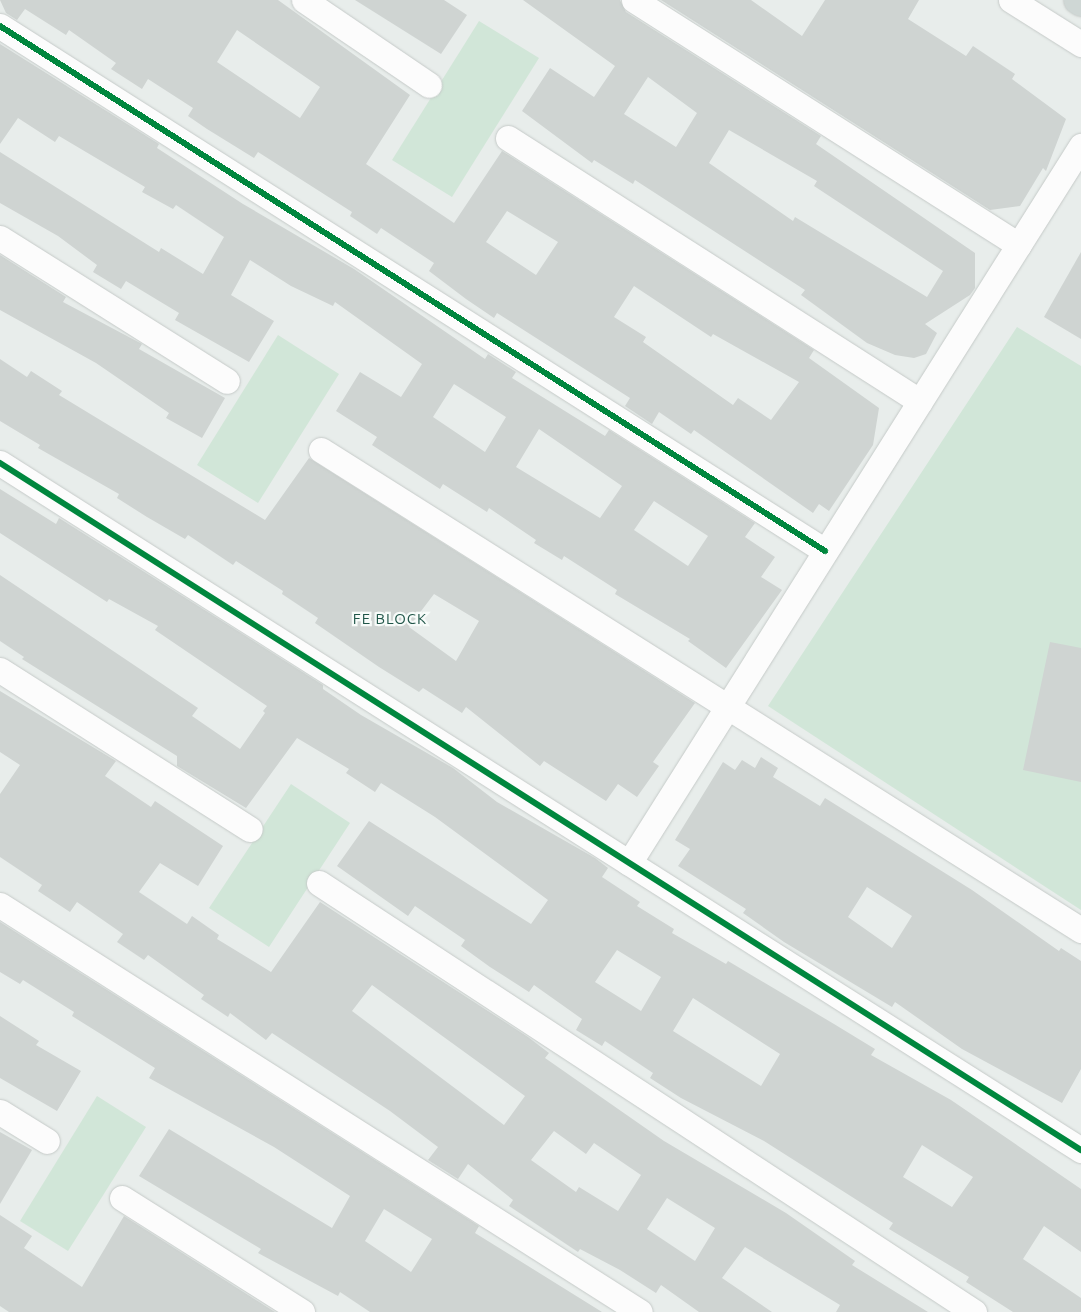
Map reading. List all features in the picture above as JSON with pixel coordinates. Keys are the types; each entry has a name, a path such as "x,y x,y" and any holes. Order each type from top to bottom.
{"street":[{"path":"304,0 429,85"},
{"path":"634,0 1019,244"},
{"path":"1011,0 1081,44"},
{"path":"0,26 826,552"},
{"path":"508,138 920,401"},
{"path":"629,863 1081,146"},
{"path":"0,238 227,381"},
{"path":"322,450 727,708 1081,930"},
{"path":"0,463 1081,1150"},
{"path":"0,670 250,829"},
{"path":"320,883 974,1312"},
{"path":"0,905 640,1312"},
{"path":"0,1112 47,1141"},
{"path":"1034,1121 1081,1139"},
{"path":"122,1198 302,1312"}],"green space":[{"path":"479,21 539,58 452,197 392,160"},
{"path":"1017,327 1081,366 1081,910 768,706"},
{"path":"278,335 339,374 258,503 197,465"},
{"path":"291,784 350,823 269,947 209,908"},
{"path":"97,1096 146,1127 68,1251 20,1221"}],"building":[{"path":"0,0 278,0 410,95 366,164 454,223 502,151 814,350 809,358 879,408 873,445 829,511 819,504 813,513 694,430 691,434 659,412 652,424 625,406 630,398 497,313 494,318 466,299 429,271 434,263 381,228 377,234 350,216 352,212 258,152 254,158 207,129 188,116 193,108 148,79 142,89 111,69 116,63 69,30 66,35 25,9 17,20 6,13","holes":["237,30 320,87 300,118 217,62","507,211 558,242 536,275 486,242","634,286 711,337 713,334 799,382 771,420 738,398 733,405 643,342 646,337 614,317"]},
{"path":"355,0 444,0 467,15 441,54"},
{"path":"523,0 620,0 626,12 821,136 816,144 975,253 975,288 970,295 925,324 937,333 926,354 914,358 895,355 867,343 801,295 805,290 635,180 633,184 594,160 592,163 522,111 550,68 594,97 615,66","holes":["648,77 697,113 676,147 624,114","729,130 817,181 814,186 943,271 927,297 795,217 793,221 709,163"]},
{"path":"661,0 751,0 802,36 825,0 919,0 908,19 966,56 973,46 1015,74 1012,79 1066,119 1046,171 1043,168 1020,206 990,210"},
{"path":"0,44 159,144 157,148 243,204 354,269 485,359 488,354 516,372 512,378 605,436 609,430 755,523 745,537 775,557 761,577 782,590 726,668 688,641 690,639 615,594 617,590 564,556 562,560 534,543 536,540 489,508 487,512 443,484 440,489 372,445 377,437 336,411 360,372 401,397 422,364 335,302 333,306 291,286 250,260 231,295 274,321 249,362 175,320 179,313 126,281 121,289 93,272 97,265 58,236 0,203 0,152 159,252 161,248 203,274 224,237 176,205 173,209 142,192 145,187 59,136 55,142 18,118 0,144","holes":["454,384 506,417 485,452 433,417","539,429 622,486 600,518 516,467","654,501 708,536 688,566 634,530"]},
{"path":"1081,252 1081,339 1044,317"},
{"path":"0,255 66,297 63,302 142,344 139,349 225,398 202,438 166,418 169,413 96,363 0,310"},
{"path":"0,359 27,377 31,371 62,391 59,395 265,520 309,458 695,703 653,762 659,766 637,797 618,784 606,801 544,761 540,766 466,707 462,713 423,688 419,692 379,667 315,623 318,618 282,594 283,591 236,561 233,565 188,535 185,539 147,517 117,498 119,494 38,448 40,445 0,421","holes":["434,594 479,621 456,661 409,627"]},
{"path":"0,489 56,524 59,518 323,685 323,689 361,715 453,768 497,802 595,858 608,868 602,877 640,902 637,906 674,929 672,933 726,964 728,961 875,1049 871,1055 951,1100 1081,1189 1081,1252 1044,1226 1023,1259 1081,1298 1081,1312 1013,1312 966,1282 969,1277 889,1229 893,1223 764,1141 681,1098 650,1078 653,1073 605,1041 602,1046 576,1030 582,1019 534,985 529,992 490,967 461,946 465,940 415,906 408,916 337,866 369,821 531,924 548,900 435,817 381,783 375,792 346,773 349,769 297,738 246,808 177,766 177,756 22,659 24,657 0,641 0,575 198,708 192,716 240,749 265,713 263,711 267,706 155,630 158,626 109,599 107,602 0,533","holes":["617,950 661,977 641,1011 595,982","693,998 780,1054 761,1086 673,1031","922,1145 973,1177 952,1207 903,1177"]},
{"path":"1050,642 1081,648 1081,782 1023,770"},
{"path":"0,691 116,761 105,776 151,807 155,801 223,846 198,886 160,863 139,892 187,924 192,916 219,935 217,939 271,972 320,902 528,1037 549,1053 545,1058 664,1141 786,1213 855,1261 852,1265 928,1312 836,1312 840,1305 745,1247 722,1278 772,1312 699,1312 661,1285 656,1293 620,1270 580,1249 578,1252 509,1206 513,1200 468,1164 458,1179 428,1160 438,1147 390,1111 272,1033 266,1040 230,1013 228,1017 201,999 204,995 148,955 144,960 117,942 123,934 77,902 70,912 38,891 42,885 0,857 0,794 20,765 0,752","holes":["372,985 525,1096 504,1125 352,1011","554,1131 586,1154 594,1143 641,1175 618,1211 579,1187 576,1192 531,1160","667,1198 715,1228 695,1261 647,1229"]},
{"path":"761,757 778,768 773,777 820,806 825,798 972,890 1059,951 1061,948 1081,961 1081,1069 1062,1103 962,1049 895,1002 892,1007 784,942 743,913 746,909 678,866 690,849 675,840 723,762 735,770 742,760 755,768","holes":["867,887 912,916 892,948 848,917"]},
{"path":"0,922 479,1226 475,1233 602,1312 370,1312 340,1292 338,1296 258,1253 261,1249 139,1176 169,1129 332,1228 350,1196 274,1147 149,1078 155,1068 72,1016 74,1012 23,980 20,984 0,972","holes":["384,1209 432,1239 411,1272 365,1241"]},
{"path":"0,1016 39,1041 36,1045 81,1071 57,1111 0,1078"},
{"path":"0,1132 32,1150 0,1204"},
{"path":"0,1215 32,1236 24,1248 82,1287 124,1216 275,1312 9,1312 0,1306"}],"cycle path":[{"path":"0,26 825,551"},
{"path":"0,463 1081,1150"}],"district":[{"name":"FE BLOCK","path":"390,619"}]}
